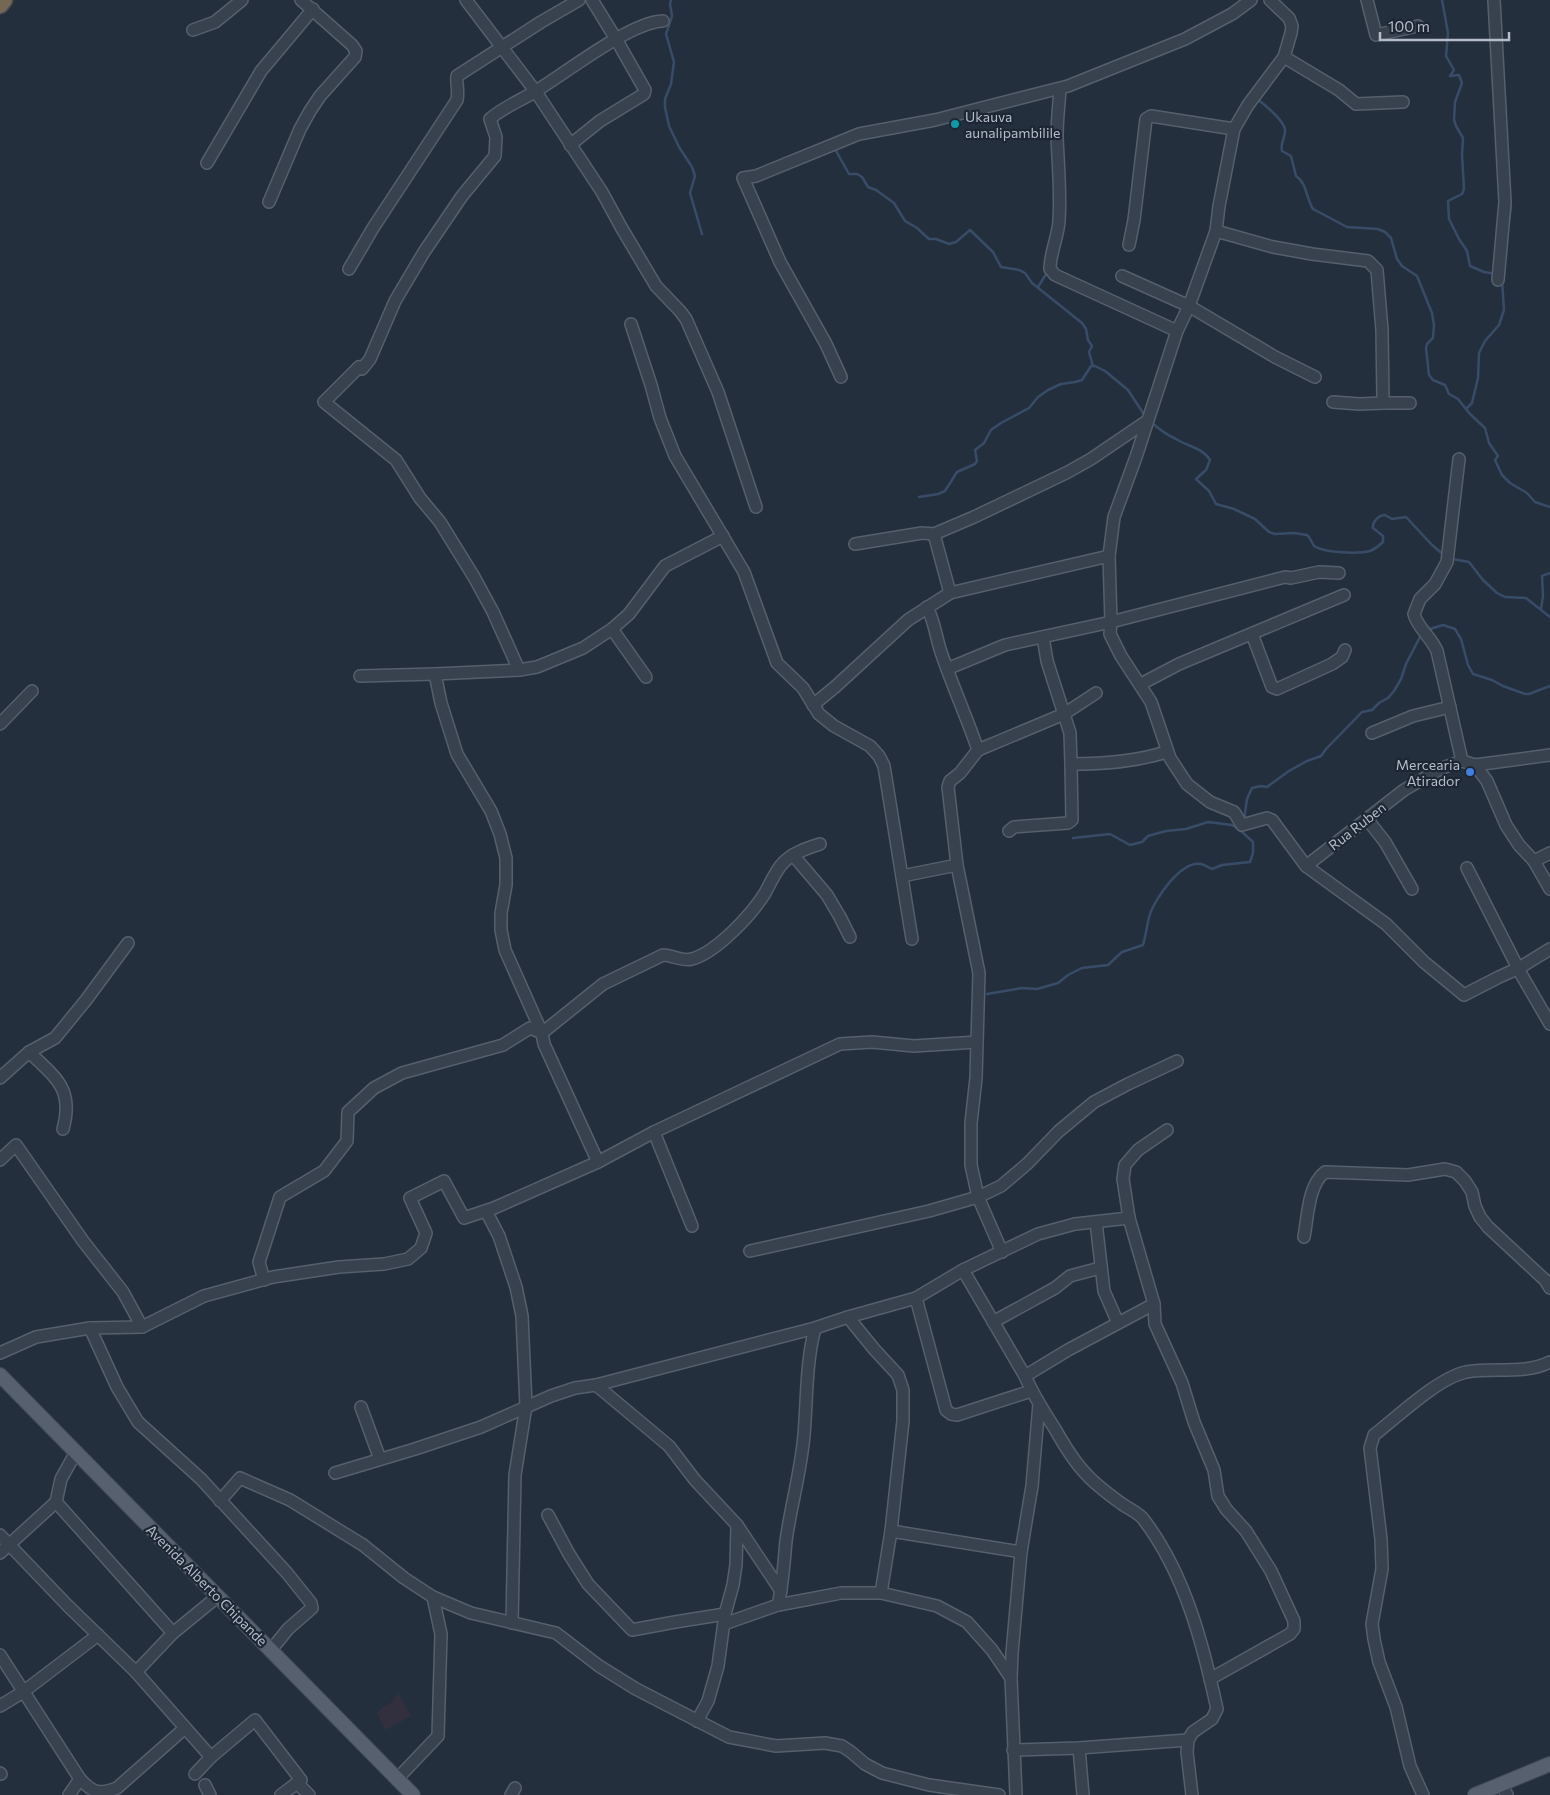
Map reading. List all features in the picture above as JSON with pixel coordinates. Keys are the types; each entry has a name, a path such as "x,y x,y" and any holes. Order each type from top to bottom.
{"highway":[{"path":"0,5 4,0"}],"main road":[{"name":"Avenida Alberto Chipande","path":"0,1375 413,1795"},
{"path":"1475,1795 1504,1790 1550,1764"}],"street":[{"path":"193,30 216,22 242,0"},
{"path":"269,202 300,128 320,96 355,57 356,51 352,45 301,0"},
{"path":"466,0 536,92 602,192 656,286 686,319 718,392 756,507"},
{"path":"349,269 373,228 457,100 457,76 578,0"},
{"path":"570,145 600,122 644,94 645,90 592,0"},
{"path":"841,378 826,344 780,262 743,178 756,176 859,134 935,120 1060,89 1185,39 1232,14 1251,0"},
{"path":"1270,0 1288,18 1292,26 1292,33 1284,57 1248,104 1234,129 1216,232 1189,306 1177,331 1136,457 1114,517 1110,556 1112,622 1110,634 1114,644 1151,702 1166,752 1174,767 1187,784 1210,802 1234,812 1242,825 1267,818 1272,820 1306,866 1386,924 1424,962 1464,995 1519,968 1550,949"},
{"path":"1367,0 1376,35 1418,26"},
{"path":"1494,0 1506,202 1498,280"},
{"path":"208,162 261,72 313,9"},
{"path":"520,670 494,612 474,576 440,522 420,498 396,460 324,402 359,367 362,369 370,359 394,301 424,252 462,196 495,156 496,137 490,119 536,92 616,39 649,23 663,21"},
{"path":"1284,57 1339,90 1356,104 1403,102"},
{"path":"1060,89 1057,135 1060,219 1058,234 1050,260 1050,270 1055,275 1177,331"},
{"path":"1129,245 1134,220 1146,119 1151,116 1234,129"},
{"path":"1216,232 1273,247 1368,261 1373,264 1377,270 1382,330 1384,403"},
{"path":"1122,276 1189,306 1275,358 1315,377"},
{"path":"631,324 660,418 675,456 744,572 777,663 803,688 819,714 834,726 870,746 880,756 886,773 912,939"},
{"path":"1333,402 1410,403"},
{"path":"855,544 922,533 934,534 1068,472 1091,459 1147,421"},
{"path":"1459,459 1446,562 1435,584 1420,599 1414,614 1417,624 1428,635 1437,651 1462,761 1475,765 1550,755"},
{"path":"934,534 950,593"},
{"path":"360,676 537,668 583,648 612,630 629,614 665,566 723,536"},
{"path":"813,705 836,687 908,620 950,593 1110,556"},
{"path":"947,669 1005,645 1112,622 1279,578 1291,578 1319,572 1339,573"},
{"path":"1141,684 1179,664 1344,595"},
{"path":"927,607 947,669 964,709 978,750"},
{"path":"612,630 646,677"},
{"path":"1252,634 1272,687 1277,689 1332,664 1342,657 1345,650"},
{"path":"1009,831 1014,827 1068,823 1072,820 1070,733 1047,661 1043,637"},
{"path":"435,674 441,703 457,754 491,811 500,834 506,858 506,885 501,930 505,950 542,1033 548,1052 598,1162"},
{"path":"0,724 32,691"},
{"path":"1002,1252 978,1197 971,1165 971,1123 976,1078 979,973 957,865 948,787 950,781 960,774 978,750 1064,714 1096,693"},
{"path":"1372,733 1413,716 1450,707"},
{"path":"1071,764 1122,762 1145,759 1166,752"},
{"name":"Rua Ruben","path":"1306,866 1404,790 1422,778 1453,763 1462,761"},
{"path":"1475,765 1487,781 1506,825 1519,845 1534,861 1550,889"},
{"path":"1367,819 1385,842 1412,889"},
{"path":"542,1033 602,984 663,955 689,960 713,947 746,918 756,906 782,864 793,855 820,844"},
{"path":"1534,861 1550,853"},
{"path":"793,855 827,895 850,937"},
{"path":"902,876 957,865"},
{"path":"1467,868 1550,1024"},
{"path":"0,1078 29,1052 55,1038 128,943"},
{"path":"264,1280 259,1262 280,1197 324,1171 347,1141 348,1112 374,1088 402,1073 503,1045 530,1028 542,1033"},
{"path":"0,1353 36,1337 90,1328 142,1326 204,1296 264,1280 408,1259 421,1248 426,1232 410,1198 444,1182 464,1218 486,1211 598,1162 654,1132 840,1044 872,1042 914,1046 977,1042"},
{"path":"29,1052 55,1077 63,1089 68,1113 63,1130"},
{"path":"750,1251 929,1211 978,1197 1001,1186 1028,1164 1059,1131 1094,1102 1177,1062"},
{"path":"1166,1130 1138,1150 1126,1165 1124,1179 1129,1218 1154,1304 1155,1324 1182,1383 1194,1422 1214,1470 1218,1496 1226,1509 1246,1531 1271,1571 1294,1621 1294,1629 1290,1634 1210,1679"},
{"path":"654,1132 692,1226"},
{"path":"0,1160 16,1145 83,1241 123,1292 142,1326"},
{"path":"1304,1237 1317,1178 1325,1172 1408,1175 1445,1169 1456,1172 1465,1181 1472,1192 1480,1217 1488,1227 1545,1280 1550,1288"},
{"path":"486,1211 499,1236 516,1287 522,1316 526,1406 515,1475 512,1623"},
{"path":"334,1473 481,1427 526,1406 575,1388 596,1385 815,1328 848,1316 916,1298 963,1270 1038,1234 1075,1224 1129,1218"},
{"path":"1096,1222 1104,1291 1118,1323"},
{"path":"993,1322 1056,1288 1070,1276 1100,1268"},
{"path":"963,1270 1067,1449 1087,1475 1142,1518 1160,1545 1180,1582 1210,1679 1217,1709 1212,1719 1193,1732 1188,1740 1187,1752 1192,1795"},
{"path":"916,1298 946,1410 951,1414 957,1415 1031,1390"},
{"path":"1025,1376 1068,1350 1154,1304"},
{"path":"848,1316 898,1375 903,1390 903,1421 891,1531 881,1593"},
{"path":"90,1328 117,1387 138,1422 185,1464 287,1573 311,1603 312,1608 288,1629 271,1650"},
{"path":"778,1605 804,1436 810,1345 815,1328"},
{"path":"1423,1795 1410,1766 1396,1707 1374,1639 1372,1624 1382,1569 1382,1540 1370,1448 1374,1435 1446,1379 1464,1372 1527,1369 1550,1362"},
{"path":"596,1385 669,1446 695,1480 737,1525 781,1591"},
{"path":"1016,1795 1011,1678 1021,1552 1032,1486 1040,1404"},
{"path":"361,1407 380,1459"},
{"path":"0,1553 56,1502 61,1480 76,1452"},
{"path":"220,1501 240,1478 258,1485 290,1500 363,1545 404,1578 433,1597 472,1613 556,1633 599,1666 636,1688 729,1737 776,1746 825,1743 842,1746 864,1764 882,1773 931,1790 999,1795"},
{"path":"56,1502 173,1633"},
{"path":"548,1515 568,1554 588,1584 632,1630 675,1622 724,1619 778,1605 841,1593 881,1593 937,1606 966,1622 992,1650 1011,1678"},
{"path":"697,1721 708,1701 714,1683 724,1619 736,1565 737,1525"},
{"path":"891,1531 1021,1552"},
{"path":"0,1535 136,1672 211,1757"},
{"path":"136,1672 173,1633 217,1597"},
{"path":"397,1779 438,1736 441,1634 433,1597"},
{"path":"0,1706 23,1692 98,1635"},
{"path":"0,1655 80,1779 90,1790 107,1792 117,1788 185,1728"},
{"path":"195,1774 211,1757 255,1720 301,1780 281,1795"},
{"path":"1014,1750 1079,1748 1188,1740"},
{"path":"1079,1748 1083,1795"},
{"path":"69,1795 80,1779"},
{"path":"297,1783 309,1795"}],"shaded area":[{"path":"399,1694 411,1716 385,1730 377,1713 380,1709 394,1701 393,1698"}],"waterway":[{"path":"671,0 672,16 666,34 674,62 671,84 665,99 665,107 669,126 695,176 690,193 702,234"},
{"path":"1442,0 1448,33 1446,56 1454,70 1450,76 1459,75 1462,83 1455,102 1454,120 1463,138 1464,189 1462,194 1448,201 1449,219 1467,251 1470,266 1484,272 1496,274"},
{"path":"1257,99 1274,113 1282,123 1285,131 1282,151 1291,156 1296,176 1300,179 1313,209 1347,227 1378,229 1385,232 1391,238 1397,259 1402,266 1417,276 1432,313 1434,325 1433,338 1426,348 1429,375 1433,380 1445,385 1449,394 1458,399 1485,428 1489,443 1498,456 1495,460 1502,475 1510,483 1527,493 1535,502 1550,507"},
{"path":"835,149 849,174 857,174 862,177 868,187 876,190 894,203 905,221 917,228 929,239 936,239 949,244 956,242 970,230 993,252 1001,267 1025,273 1032,283 1082,323 1092,346 1089,352 1093,366"},
{"path":"1509,221 1510,197"},
{"path":"1038,287 1048,271"},
{"path":"1466,409 1472,403 1478,378 1479,353 1485,341 1499,325 1504,310 1502,280"},
{"path":"919,497 945,491 957,472 975,464 977,461 975,450 984,443 991,430 1029,408 1038,397 1048,390 1061,384 1082,380 1091,366 1105,371 1128,390 1145,416"},
{"path":"1152,423 1169,436 1199,450 1207,456 1210,460 1206,470 1196,479 1209,491 1216,504 1234,509 1255,519 1269,532 1275,534 1294,533 1307,535 1314,546 1325,550 1350,553 1365,552 1374,549 1383,542 1383,536 1373,528 1378,518 1383,515 1392,519 1406,517 1445,556"},
{"path":"1452,559 1469,562 1483,580 1497,593 1505,597 1526,598 1550,617"},
{"path":"1541,609 1543,596 1542,576 1550,573"},
{"path":"1427,630 1443,625 1455,629 1461,639 1468,665 1473,674 1525,694 1550,686"},
{"path":"1244,820 1247,799 1252,788 1267,787 1289,771 1321,756 1362,712 1372,710 1388,698 1401,679 1406,664 1421,635"},
{"path":"1073,838 1110,834 1130,845 1142,842 1148,836 1166,831 1186,829 1208,822 1232,825 1240,830"},
{"path":"987,994 1022,988 1037,989 1058,983 1082,968 1108,965 1122,952 1143,945 1153,907 1177,874 1193,864 1201,864 1212,869 1222,865 1250,862 1253,853 1253,842 1240,830"}],"place":[{"name":"Ukauva aunalipambilile","path":"955,124"},
{"name":"Mercearia Atirador","path":"1470,772"}]}
